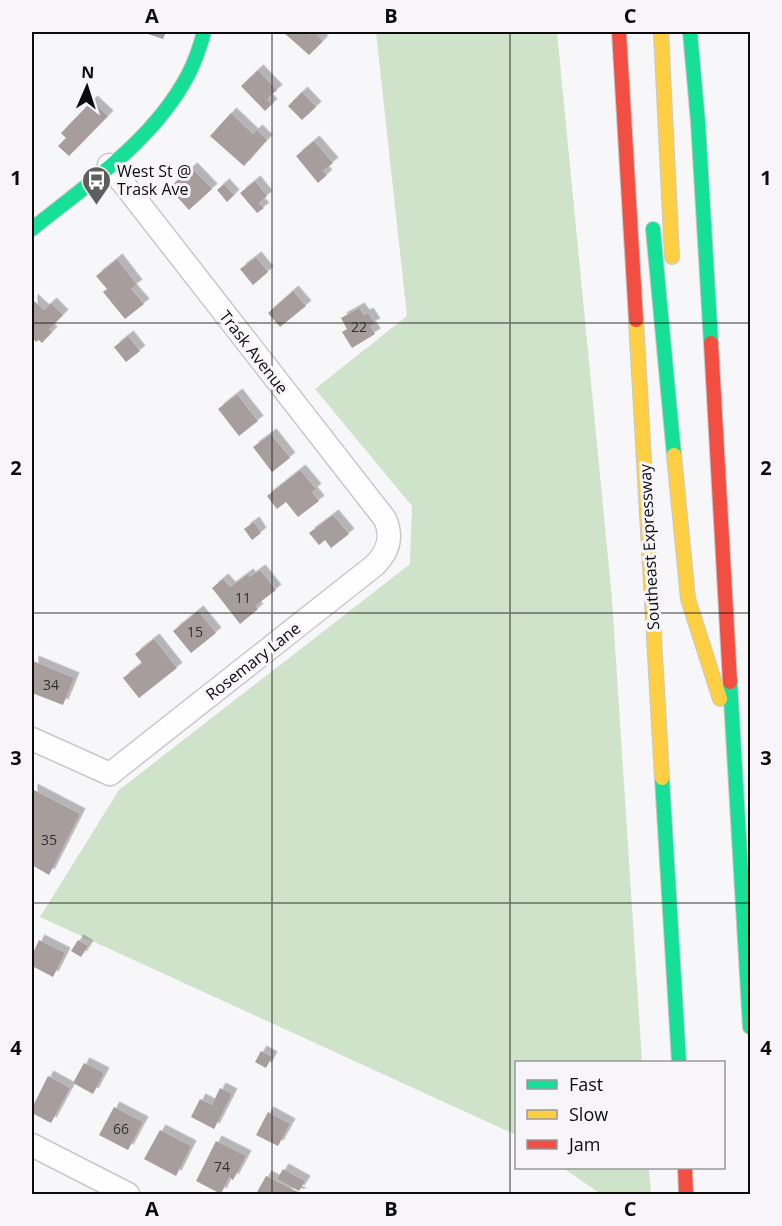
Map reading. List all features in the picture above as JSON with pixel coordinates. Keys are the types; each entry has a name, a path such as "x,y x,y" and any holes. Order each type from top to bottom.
{"main road":[{"path":"32,229 109,165 157,120 178,92 195,61 204,32"},
{"name":"Southeast Expressway","path":"619,32 679,1061"},
{"path":"661,32 672,270"},
{"path":"690,32 698,122 750,1027"},
{"path":"651,212 688,599 734,744"},
{"path":"674,306 688,599 682,633"},
{"path":"661,748 671,691"},
{"path":"685,1169 686,1194"}],"street":[{"name":"Trask Avenue","path":"109,165 385,519 388,526 389,543"},
{"name":"Rosemary Lane","path":"32,739 110,774 375,565 387,550 389,543"},
{"path":"32,1145 128,1194"}],"green space":[{"path":"376,32 557,32 612,599 642,1061 515,1061 515,1135 40,917 119,790 410,564 412,506 315,389 407,316"},
{"path":"564,1169 649,1169 651,1194 601,1194"}],"building":[{"path":"142,32 166,32 163,39"},
{"path":"283,32 306,32 310,35 314,32 323,41 309,55"},
{"path":"258,70 277,90 267,99 272,104 265,111 241,86"},
{"path":"302,92 316,107 302,120 288,106"},
{"path":"92,101 108,116 69,156 58,146 66,138 61,133"},
{"path":"231,113 253,134 257,130 267,140 244,166 210,136"},
{"path":"314,141 333,163 323,171 327,175 318,183 296,156"},
{"path":"192,168 212,189 189,210 169,188"},
{"path":"255,181 267,196 259,203 264,208 257,213 240,193"},
{"path":"224,184 234,195 227,202 217,190"},
{"path":"256,257 268,272 253,285 240,269"},
{"path":"117,259 137,285 131,289 144,304 125,319 103,292 107,289 96,276"},
{"path":"293,291 306,306 280,327 268,313"},
{"path":"32,299 44,310 51,303 63,315 49,329 52,332 42,343 39,340 36,342 32,337"},
{"path":"359,308 364,315 368,313 375,324 370,326 375,334 352,348 342,332 347,329 341,318"},
{"path":"128,336 140,351 126,362 114,347"},
{"path":"237,394 258,421 239,436 218,409"},
{"path":"271,434 290,458 272,472 253,447"},
{"path":"300,470 316,489 312,492 319,501 298,517 286,502 277,509 267,496"},
{"path":"333,515 349,534 331,548 325,540 319,545 309,533"},
{"path":"254,522 261,533 252,540 244,529"},
{"path":"260,570 276,590 255,606 258,609 240,624 212,588 223,579 230,587 248,574 250,577"},
{"path":"198,611 216,633 191,653 173,631"},
{"path":"154,639 177,668 139,698 123,678 142,663 135,654"},
{"path":"33,661 74,678 63,705 32,693"},
{"path":"32,789 80,814 49,875 32,865"},
{"path":"39,940 65,953 53,977 32,966 32,955"},
{"path":"78,940 88,946 81,957 71,951"},
{"path":"261,1051 272,1057 266,1068 255,1062"},
{"path":"84,1063 104,1073 93,1094 73,1083"},
{"path":"48,1076 70,1088 51,1123 32,1113 32,1108"},
{"path":"220,1088 232,1094 214,1129 191,1117 200,1099 212,1105"},
{"path":"114,1107 143,1122 128,1150 99,1135"},
{"path":"268,1112 290,1124 278,1146 256,1135"},
{"path":"160,1130 191,1146 176,1176 144,1159"},
{"path":"216,1141 246,1156 233,1180 229,1177 221,1194 196,1181"},
{"path":"283,1169 305,1181 299,1191 277,1179"},
{"path":"266,1176 302,1194 256,1194"}],"traffic: fast":[{"path":"32,229 118,160 157,120 188,75 204,32"},
{"path":"690,32 698,122 711,343"},
{"path":"653,229 674,455"},
{"path":"730,682 750,1027"},
{"path":"662,778 679,1061"}],"traffic: slow":[{"path":"661,32 672,257"},
{"path":"636,320 662,778"},
{"path":"674,455 688,599 720,699"}],"traffic: jam":[{"path":"619,32 636,320"},
{"path":"711,343 730,682"},
{"path":"685,1169 686,1194"}],"place":[{"name":"West St @ Trask Ave","path":"96,206"}]}
